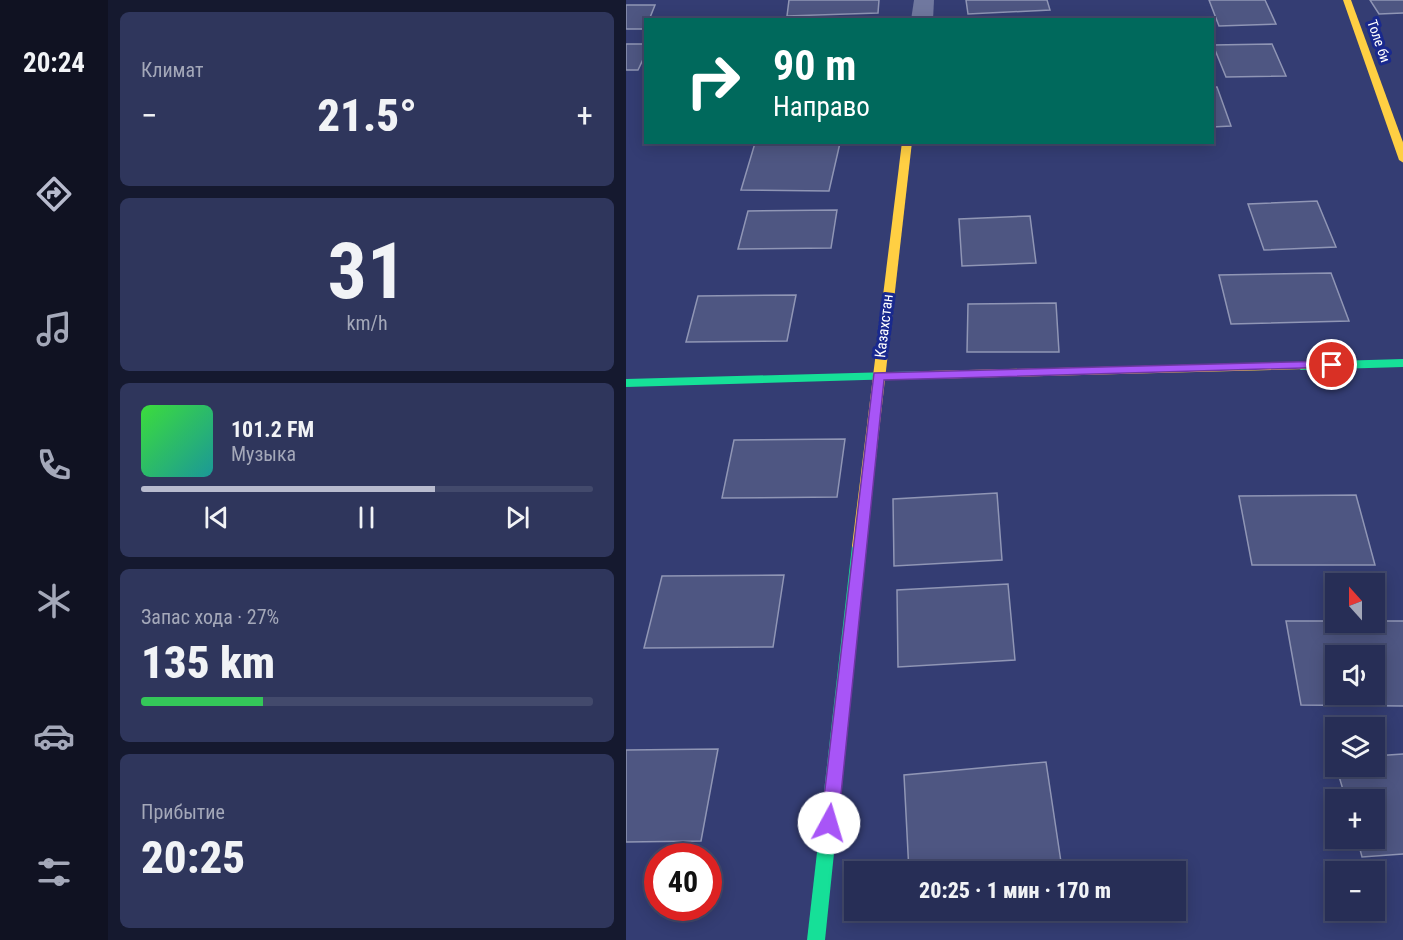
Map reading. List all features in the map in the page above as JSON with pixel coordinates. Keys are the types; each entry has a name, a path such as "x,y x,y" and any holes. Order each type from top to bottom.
{"street":[{"path":"922,18 924,0"},
{"name":"Толе би","path":"1347,0 1403,160"},
{"name":"Казахстан","path":"816,940 906,144"},
{"path":"626,383 1403,363"}],"building":[{"path":"789,0 879,0 878,13 787,16"},
{"path":"966,0 1047,0 1050,10 968,14"},
{"path":"1209,0 1265,0 1276,24 1219,26"},
{"path":"1370,0 1404,0 1404,13 1379,14"},
{"path":"626,5 655,5 650,18 644,18 644,29 626,29"},
{"path":"626,44 644,44 644,57 638,70 626,70"},
{"path":"1272,44 1286,76 1226,77 1214,45"},
{"path":"1214,87 1217,87 1231,126 1214,127"},
{"path":"755,144 840,144 829,191 741,190"},
{"path":"1317,201 1336,247 1264,250 1248,204"},
{"path":"837,210 831,248 738,249 748,211"},
{"path":"1030,216 1036,263 962,266 959,219"},
{"path":"1331,273 1349,321 1231,324 1219,275"},
{"path":"796,295 787,341 686,342 698,296"},
{"path":"1056,303 1059,352 967,352 968,304"},
{"path":"845,439 837,497 722,498 734,440"},
{"path":"997,493 1002,560 894,566 893,499"},
{"path":"1356,495 1375,565 1252,565 1239,496"},
{"path":"784,575 773,647 644,648 662,576"},
{"path":"1008,584 1015,660 898,667 897,590"},
{"path":"1286,621 1325,621 1325,633 1385,633 1385,621 1404,621 1404,706 1301,705"},
{"path":"718,749 701,841 626,842 626,750"},
{"path":"1404,754 1404,854 1362,857 1360,849 1385,849 1385,789 1343,789 1339,777 1385,777 1385,755"},
{"path":"1046,762 1061,861 908,861 904,775"}],"traffic: fast":[{"path":"1301,366 1404,363"},
{"path":"626,383 928,375"},
{"path":"816,940 859,546"}],"traffic: slow":[{"path":"1347,0 1404,160"},
{"path":"859,546 907,144"},
{"path":"928,375 1301,366"}],"route":[{"path":"829,823 878,376 1332,365"}]}
